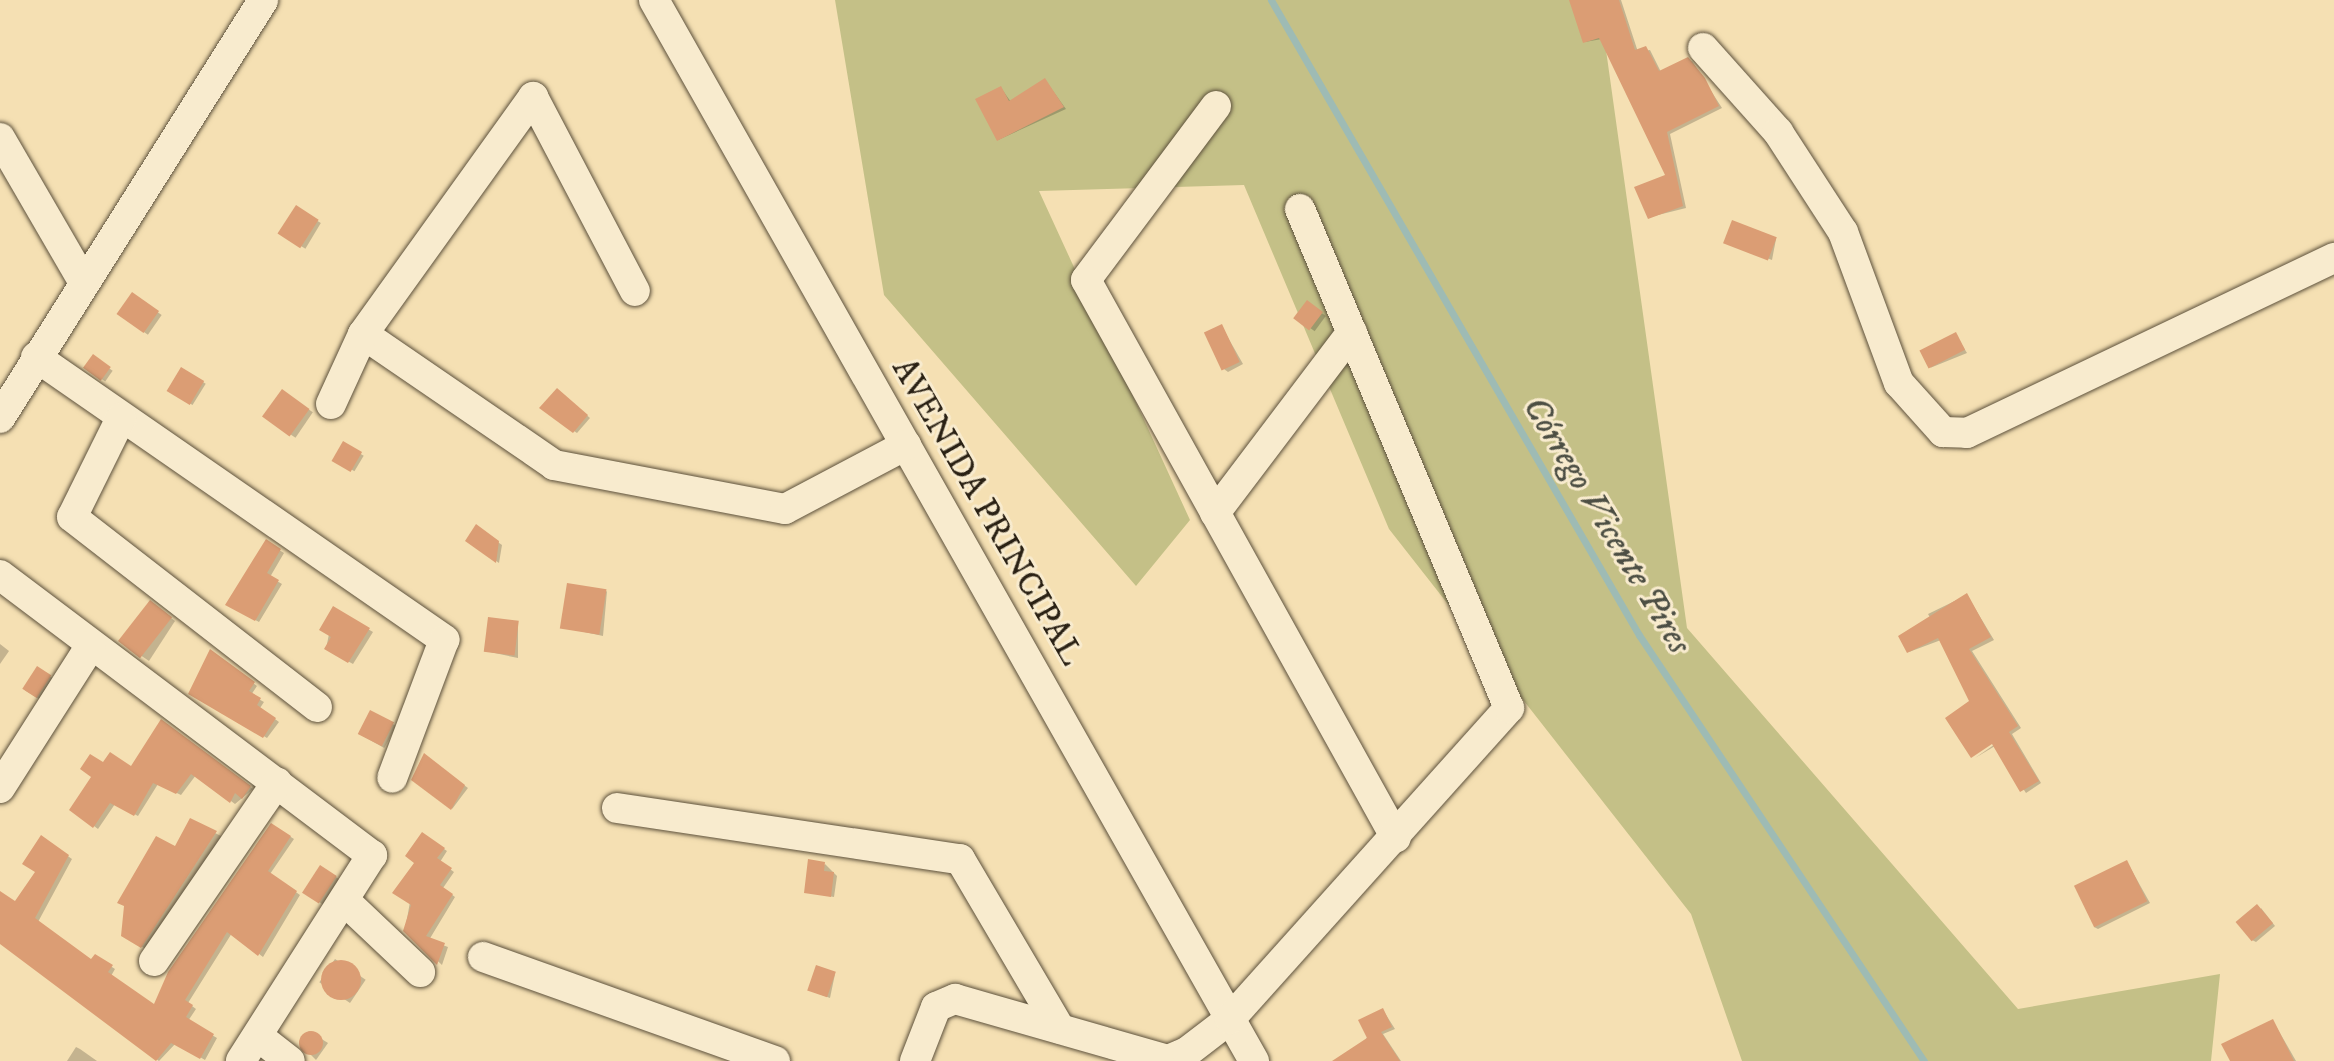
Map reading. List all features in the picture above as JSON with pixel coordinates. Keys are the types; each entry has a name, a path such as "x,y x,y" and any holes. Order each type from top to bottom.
{"street":[{"path":"0,418 263,0"},
{"name":"AVENIDA PRINCIPAL","path":"654,0 1254,1061"},
{"path":"1703,48 1778,132 1843,232 1899,383 1943,432 1967,433 2334,258"},
{"path":"331,404 363,334 533,97 635,291"},
{"path":"1216,106 1086,280 1396,838"},
{"path":"0,138 84,283"},
{"path":"915,1061 936,1007 955,999 1168,1060 1230,1019 1502,720 1509,694 1300,209"},
{"path":"1215,513 1352,332"},
{"path":"363,334 554,465 785,509 906,445"},
{"path":"36,357 444,640 392,778"},
{"path":"121,418 72,517 317,707"},
{"path":"0,575 372,855 346,902 250,1049 290,1061"},
{"path":"0,788 91,645"},
{"path":"154,961 277,782"},
{"path":"617,808 960,859 1060,1029"},
{"path":"346,902 420,972"},
{"path":"483,957 775,1061"}],"shaded area":[{"path":"835,0 1599,0 1687,628 2018,1009 2220,974 2211,1061 1742,1061 1691,914 1389,529 1244,185 1039,191 1190,520 1136,586 884,295"}],"building":[{"path":"1569,0 1619,0 1635,50 1646,46 1659,71 1688,57 1705,78 1719,106 1667,132 1683,206 1648,219 1634,187 1665,175 1599,38 1583,43"},
{"path":"1045,78 1064,107 997,141 975,99 1001,86 1009,101"},
{"path":"296,205 319,220 300,248 277,234"},
{"path":"1732,220 1777,237 1768,261 1723,243"},
{"path":"132,292 159,311 144,333 117,314"},
{"path":"1307,300 1323,312 1309,330 1293,318"},
{"path":"1222,324 1240,362 1222,371 1204,332"},
{"path":"1956,332 1965,350 1929,368 1919,351"},
{"path":"93,354 111,367 101,381 83,368"},
{"path":"181,367 204,381 190,405 167,391"},
{"path":"557,388 588,415 573,433 539,408"},
{"path":"282,389 310,409 290,436 262,417"},
{"path":"343,441 362,452 351,472 332,461"},
{"path":"476,524 499,541 496,563 465,541"},
{"path":"266,539 281,549 267,573 279,580 255,621 225,605"},
{"path":"567,583 607,589 599,635 560,628"},
{"path":"1967,593 1991,637 1969,649 2018,726 2009,732 2039,781 2020,792 1992,744 1971,758 1945,718 1969,701 1938,638 1907,653 1898,636"},
{"path":"150,600 172,617 140,658 118,641"},
{"path":"333,606 370,628 348,663 324,649 331,637 319,630"},
{"path":"488,617 519,621 515,656 484,652"},
{"path":"210,649 255,682 249,691 261,698 257,705 276,718 263,738 188,694"},
{"path":"37,666 51,675 37,698 22,689"},
{"path":"370,710 394,722 382,746 358,734"},
{"path":"161,719 251,786 242,799 235,793 230,803 191,774 176,794 153,783 134,816 110,803 93,828 69,810 91,777 80,769 90,754 103,762 110,752 131,766"},
{"path":"424,753 465,785 451,810 411,780"},
{"path":"190,818 217,831 141,948 121,936 124,906 117,903 156,836 175,846"},
{"path":"271,823 291,836 268,871 297,891 258,956 227,932 185,1000 193,1005 186,1017 214,1034 200,1059 171,1043 156,1061 0,944 0,891 15,901 35,872 22,864 41,835 69,855 35,918 91,959 95,954 113,965 108,972 154,1004 168,972"},
{"path":"422,832 445,848 437,858 452,868 440,885 453,894 426,936 445,943 437,965 403,931 411,905 392,893 414,863 405,856"},
{"path":"808,859 825,862 824,871 834,872 831,897 804,893"},
{"path":"2127,860 2147,901 2094,927 2074,886"},
{"path":"320,865 337,876 319,904 302,893"},
{"path":"2257,904 2273,923 2252,941 2236,922"},
{"path":"341,960 355,966 361,980 355,994 341,1000 327,994 321,980 327,966"},
{"path":"816,965 836,972 827,997 807,991"},
{"path":"1383,1008 1392,1027 1381,1032 1400,1061 1332,1061 1367,1038 1358,1020"},
{"path":"2273,1019 2294,1061 2230,1061 2221,1044"},
{"path":"311,1031 319,1035 323,1043 319,1051 311,1055 303,1051 299,1043 303,1035"}],"waterway":[{"name":"Córrego Vicente Pires","path":"1271,0 1639,635 1924,1061"}]}
